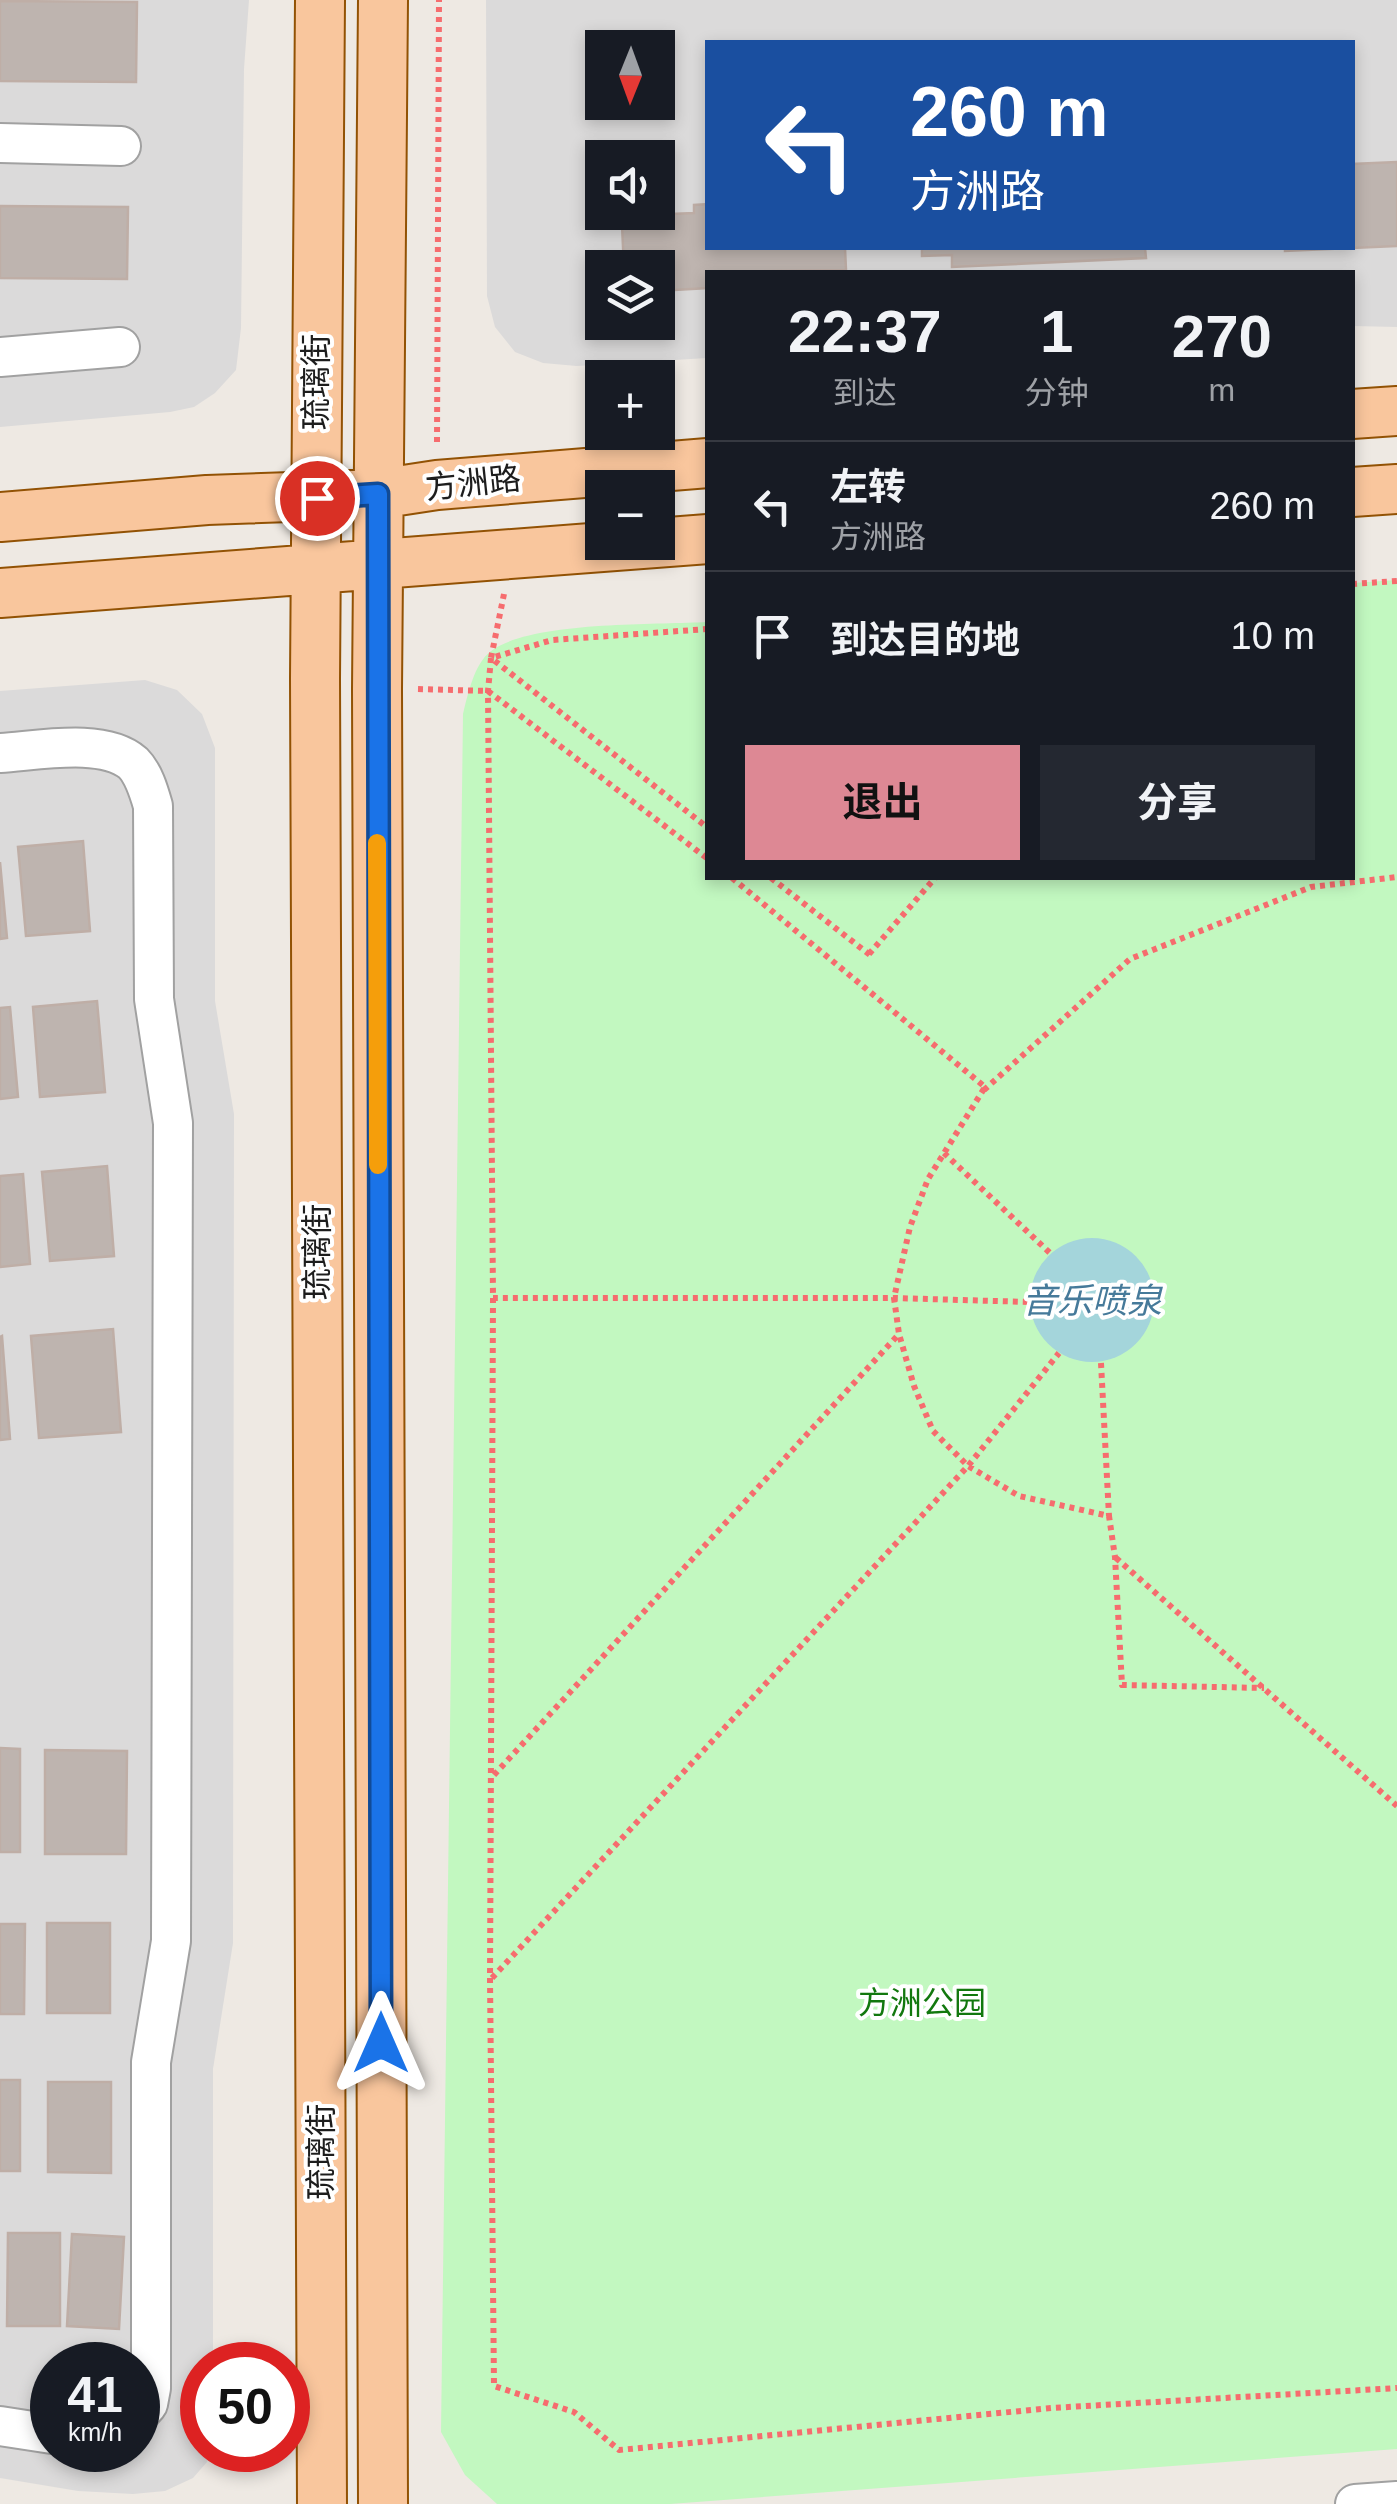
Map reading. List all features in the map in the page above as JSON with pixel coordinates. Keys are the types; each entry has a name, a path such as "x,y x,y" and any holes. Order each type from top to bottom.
{"main road":[{"name":"琉璃街","path":"320,0 316,570 322,2504"},
{"name":"琉璃街","path":"382,2504 377,689 383,0"},
{"path":"1355,414 1397,410"},
{"name":"方洲路","path":"0,518 207,500 378,494 437,485 705,463"},
{"path":"1355,492 1397,489"},
{"path":"0,593 705,539"}],"street":[{"path":"0,143 121,146"},
{"path":"0,357 120,348"},
{"path":"0,754 81,747 112,752 133,764 146,783 153,806 154,999 173,1123 171,1941 152,2062 151,2342"},
{"path":"0,2426 30,2431"},
{"path":"1355,2504 1397,2500"}],"path":[{"path":"437,485 439,0"},
{"path":"513,554 488,691 494,1298 490,1980 494,2386 574,2412 619,2450 1051,2408 1397,2388"},
{"path":"1355,584 1397,581"},
{"path":"491,658 552,640 705,628"},
{"path":"491,658 705,826"},
{"path":"377,689 488,691 705,856"},
{"path":"1109,1516 1019,1496 968,1466 933,1431 914,1386 899,1334 894,1298 910,1227 928,1178 983,1090 1130,959 1310,887 1397,878"},
{"path":"734,880 985,1087 983,1090"},
{"path":"774,880 870,954 933,880"},
{"path":"944,1153 1050,1254"},
{"path":"494,1298 1029,1302"},
{"path":"493,1776 899,1334"},
{"path":"490,1980 968,1466 1059,1354"},
{"path":"1101,1363 1122,1686 1264,1688"},
{"path":"1115,1557 1397,1806"}],"shaded area":[{"path":"0,0 249,0 244,69 241,328 236,370 215,393 194,407 0,427"},
{"path":"486,0 1397,0 1397,327 1355,326 1355,270 705,270 705,358 585,360 585,366 577,366 543,363 515,352 495,327 487,296"},
{"path":"145,680 177,690 202,714 215,748 215,1001 234,1114 233,1943 213,2069 213,2342 180,2342 180,2472 198,2472 193,2478 165,2491 133,2494 78,2491 0,2478 0,691"}],"green space":[{"name":"方洲公园","path":"1397,580 1397,2449 670,2504 497,2504 465,2475 441,2432 463,714 476,671 491,651 534,634 594,626 705,622 705,880 1355,880 1355,583"}],"water":[{"name":"音乐喷泉","path":"1092,1238 1116,1242 1136,1256 1150,1276 1154,1300 1150,1324 1136,1344 1116,1358 1092,1362 1068,1358 1048,1344 1034,1324 1030,1300 1034,1276 1048,1256 1068,1242"}],"building":[{"path":"0,1 137,2 136,82 0,81"},
{"path":"1397,162 1397,246 1355,248 1355,164"},
{"path":"705,204 705,250 845,250 846,270 705,270 705,288 675,290 675,250 623,250 622,230 675,230 675,214 694,213 694,205"},
{"path":"0,206 128,207 127,279 0,278"},
{"path":"922,250 1145,250 1146,258 952,267 952,255 922,256"},
{"path":"83,841 90,931 26,936 18,847"},
{"path":"0,862 7,938 0,939"},
{"path":"97,1001 105,1092 40,1097 33,1007"},
{"path":"10,1007 18,1097 0,1099 0,1008"},
{"path":"107,1166 114,1256 50,1261 42,1172"},
{"path":"23,1174 30,1264 0,1267 0,1176"},
{"path":"113,1329 121,1432 39,1438 31,1336"},
{"path":"0,1337 10,1439 0,1440"},
{"path":"0,1748 20,1749 20,1852 0,1852"},
{"path":"45,1750 127,1751 126,1854 45,1854"},
{"path":"47,1923 110,1923 110,2013 47,2013"},
{"path":"0,1924 25,1924 24,2014 0,2014"},
{"path":"0,2080 20,2080 20,2171 0,2171"},
{"path":"48,2082 111,2082 111,2173 48,2172"},
{"path":"8,2233 60,2233 60,2326 7,2326"},
{"path":"72,2234 124,2237 119,2329 67,2326"}],"slow traffic":[{"path":"377,843 378,1165"}],"route":[{"path":"317,498 378,494 381,2043"}]}
